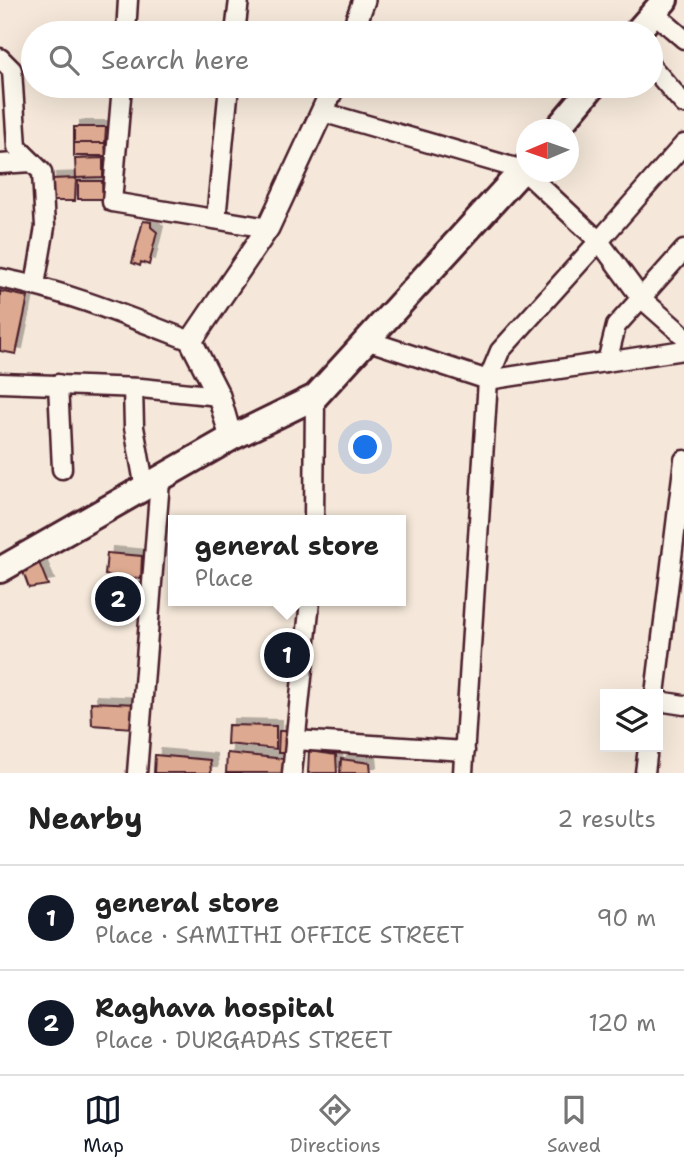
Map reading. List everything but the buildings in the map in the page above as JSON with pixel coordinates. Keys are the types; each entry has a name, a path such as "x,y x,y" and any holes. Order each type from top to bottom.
{"main road":[{"path":"647,21 660,6"},
{"path":"565,119 583,98"},
{"path":"0,570 153,485 231,438 315,397 516,178"}],"street":[{"path":"127,21 128,0"},
{"path":"236,21 239,0"},
{"path":"356,21 364,0"},
{"path":"660,6 684,39"},
{"path":"0,58 12,71 17,147 42,172 45,227 35,285"},
{"path":"663,80 684,104"},
{"path":"121,98 112,202 268,228"},
{"path":"216,219 228,98"},
{"path":"191,341 268,228 328,98"},
{"path":"322,112 516,166"},
{"path":"463,773 488,380 500,351 684,144"},
{"path":"0,164 32,162"},
{"path":"539,182 600,241 641,298 684,336"},
{"path":"607,362 616,326 684,250"},
{"path":"0,278 35,285 191,341 219,396 231,438"},
{"path":"369,341 488,380 684,350"},
{"path":"0,383 133,388 219,396"},
{"path":"58,384 62,469"},
{"path":"133,388 134,426 153,485 137,773"},
{"path":"314,515 315,397"},
{"path":"656,689 682,495 684,460"},
{"path":"292,773 309,606"},
{"path":"663,702 684,705"},
{"path":"295,740 465,751"},
{"path":"645,773 647,752"}],"place":[{"name":"Raghava hospital","path":"118,599"},
{"name":"general store","path":"287,655"}]}
